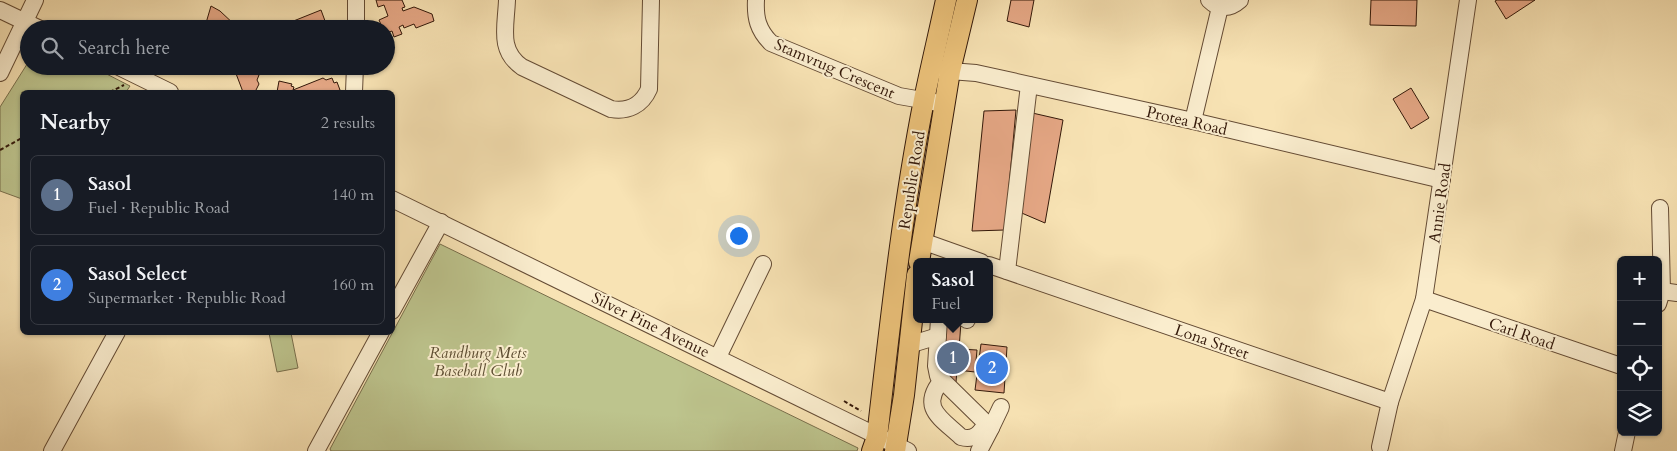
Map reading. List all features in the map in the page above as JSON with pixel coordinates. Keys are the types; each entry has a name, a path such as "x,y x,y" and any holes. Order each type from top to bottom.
{"main road":[{"name":"Republic Road","path":"919,258 945,104 941,68 946,0"},
{"name":"Republic Road","path":"875,444 897,270 924,100 941,68 966,0"},
{"name":"Republic Road","path":"900,449 913,309"}],"street":[{"path":"26,20 35,0"},
{"path":"356,0 356,20"},
{"path":"508,0 505,42 511,58 522,68 611,109 624,110 636,105 646,96 649,88 651,0"},
{"name":"Stamvrug Crescent","path":"756,0 758,26 771,43 899,96 945,104"},
{"path":"1192,121 1215,4 1231,7 1240,0"},
{"name":"Annie Road","path":"1390,402 1424,299 1468,0"},
{"path":"0,10 21,20"},
{"path":"0,73 20,32"},
{"name":"Protea Road","path":"941,68 976,73 1192,121 1442,180"},
{"path":"135,75 166,90"},
{"path":"354,90 355,75"},
{"path":"1007,270 1029,85"},
{"name":"Silver Pine Avenue","path":"395,200 718,357 875,444 900,449"},
{"path":"1660,208 1666,296"},
{"path":"395,306 441,222"},
{"path":"922,241 970,258"},
{"path":"718,357 763,264"},
{"name":"Lona Street","path":"993,265 1390,402"},
{"name":"Carl Road","path":"1424,299 1617,365"},
{"path":"939,323 936,372 989,426"},
{"path":"52,451 115,335"},
{"path":"316,451 379,335"},
{"path":"909,344 938,336"},
{"path":"942,380 932,396 932,404 938,415 962,437 966,438 974,436 989,426"},
{"path":"1380,447 1390,402"},
{"path":"979,451 989,426 1002,407"},
{"path":"1623,451 1626,436"}],"path":[{"path":"0,150 20,139"},
{"path":"844,401 862,412"}],"green space":[{"path":"20,75 109,75 130,86 127,90 20,90 20,198 0,191 0,107"},
{"name":"Randburg Mets Baseball Club","path":"440,244 858,448 857,451 331,451 330,449 391,335 395,335 395,328"},
{"path":"269,335 291,335 298,368 277,372"}],"building":[{"path":"376,0 402,0 405,7 402,8 403,11 414,7 432,14 434,21 416,28 414,24 404,28 403,25 399,27 402,34 395,37 395,20 379,20 388,16 384,5 378,7"},
{"path":"1011,0 1034,0 1029,27 1007,21"},
{"path":"1371,0 1417,0 1416,26 1370,25"},
{"path":"1535,0 1506,19 1495,1"},
{"path":"211,6 230,20 207,20"},
{"path":"321,10 325,20 296,20"},
{"path":"237,75 259,75 257,80 259,84 256,90 242,90"},
{"path":"323,78 326,80 332,78 334,83 337,82 340,90 293,90"},
{"path":"279,81 292,84 291,86 294,87 293,90 277,90"},
{"path":"1411,88 1429,118 1411,129 1393,99"},
{"path":"1016,110 1005,230 972,231 984,111"},
{"path":"1028,112 1063,120 1045,223 1017,211"},
{"path":"941,323 961,323 959,349 977,350 975,372 957,370 956,382 936,380"},
{"path":"981,344 1007,347 1004,393 975,390"}],"place":[{"name":"Sasol","path":"953,358"},
{"name":"Sasol Select","path":"992,368"}]}
